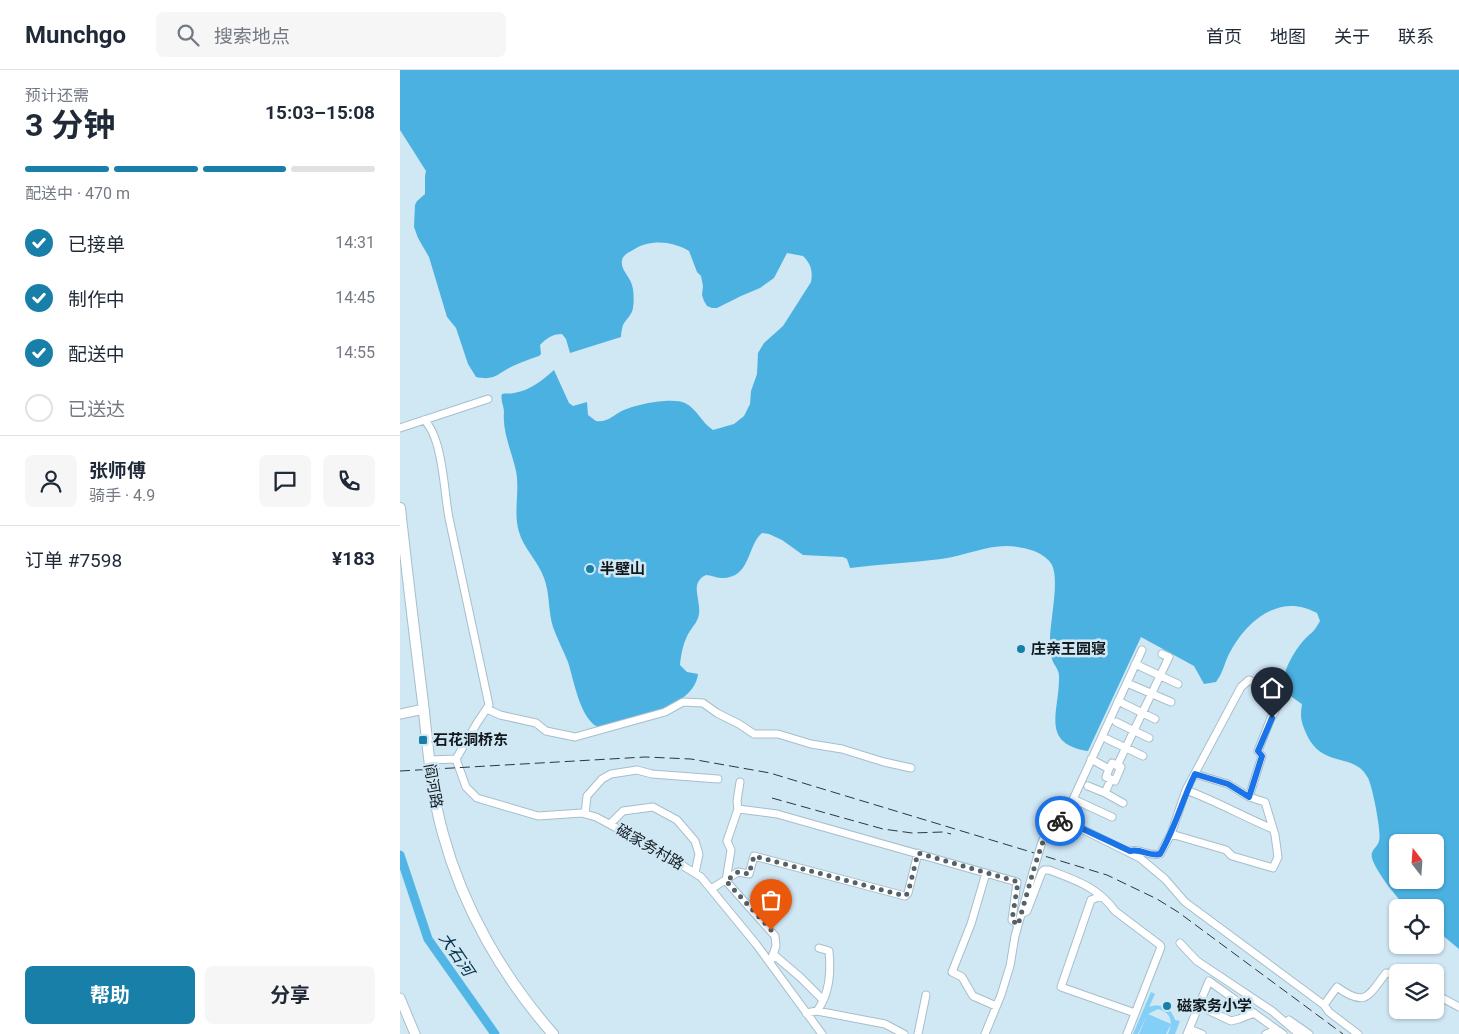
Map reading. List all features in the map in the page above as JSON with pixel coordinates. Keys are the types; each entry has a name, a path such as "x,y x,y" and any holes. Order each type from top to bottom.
{"highway":[{"name":"阎河路","path":"400,508 429,760 443,834 467,901 482,932 518,990 553,1034"}],"main road":[{"path":"400,714 424,710"},
{"path":"400,998 416,1034"}],"street":[{"path":"400,428 488,399"},
{"path":"424,420 431,426 438,449 449,517 489,706 456,759 429,760"},
{"path":"1063,821 1142,650"},
{"path":"1117,766 1169,657 1162,654"},
{"path":"1135,664 1178,684"},
{"path":"1130,851 1136,849 1152,856 1160,854 1171,834 1186,790 1241,687 1249,680 1284,695 1258,751 1262,756 1249,797"},
{"path":"1127,683 1171,702"},
{"path":"1118,701 1155,719"},
{"path":"487,709 500,715 536,723 546,731 575,737 665,712 683,702 703,703 754,734 778,734 811,744 842,748 884,762 912,768"},
{"path":"1116,722 1149,738"},
{"path":"1107,739 1143,756"},
{"name":"磁家务村路","path":"456,759 466,787 477,798 538,816 585,814 596,817 695,873 711,889 756,944 822,1034"},
{"path":"1091,760 1109,769"},
{"path":"1112,763 1121,767 1115,781 1106,777 1109,769 1112,763"},
{"path":"585,814 587,796 602,779 611,774 637,770 652,774 718,779"},
{"path":"1171,834 1226,850 1232,856 1273,868 1278,857 1273,829 1265,802 1249,797 1228,784 1195,774"},
{"path":"1104,793 1111,779"},
{"path":"726,881 731,850 727,841 738,809 737,801 740,782"},
{"path":"1088,786 1124,802"},
{"path":"1186,790 1273,829"},
{"path":"1073,799 1112,817"},
{"path":"610,824 622,811 653,806 677,820 695,841 699,854 695,873"},
{"path":"738,809 777,814 1018,882 1012,920 1018,925"},
{"path":"985,1034 1010,966 1018,925 1041,845 1047,830 1055,823 1066,821 1130,851 1140,858 1165,879 1186,902 1324,1005 1329,1012 1358,1034"},
{"path":"711,889 738,872 749,874 754,856 905,896 908,893 918,853"},
{"path":"1021,914 1027,911 1044,870 1049,870 1089,886 1102,896 1115,911 1160,945 1161,947 1127,1034"},
{"path":"986,873 971,924 952,972 962,978 973,996 996,1006"},
{"path":"726,881 775,936 776,946 770,964"},
{"path":"1102,896 1092,900 1061,987 1135,1013"},
{"path":"1180,943 1197,961 1272,1011 1299,1034"},
{"path":"818,1011 831,970 829,951 819,948"},
{"path":"773,954 823,1000"},
{"path":"1324,1005 1337,986 1349,995 1357,998 1370,995 1386,972 1389,972"},
{"path":"1202,1034 1188,1032 1209,981 1280,1032"},
{"path":"918,1034 926,995"},
{"path":"1444,998 1459,1006"},
{"path":"1199,1006 1231,1021 1254,1013"},
{"path":"806,1013 818,1011 885,1024 904,1034"},
{"path":"1272,1011 1280,1013 1309,1034"},
{"path":"1266,1034 1280,1032"}],"shaded area":[{"path":"400,70 1459,70 1459,949 1444,936 1444,899 1399,899 1391,889 1444,889 1444,834 1389,834 1389,886 1372,858 1372,853 1380,836 1376,809 1368,778 1355,765 1320,752 1306,733 1301,716 1302,704 1286,691 1284,676 1289,662 1301,643 1320,621 1317,613 1303,607 1277,608 1255,621 1236,642 1216,682 1204,684 1194,666 1141,637 1088,751 1073,747 1063,741 1058,733 1056,724 1059,676 1051,657 1050,647 1055,582 1052,565 1047,558 1021,547 998,546 941,559 850,568 847,559 843,557 803,555 782,540 762,533 757,538 747,560 738,573 731,577 721,578 706,575 698,582 698,616 684,643 680,665 687,672 698,674 694,686 685,696 658,711 600,728 593,724 583,709 575,689 568,662 553,627 544,578 519,532 517,524 517,479 504,427 502,394 525,390 554,370 569,403 573,406 587,402 588,415 596,421 607,419 637,406 655,402 679,401 689,406 713,430 734,424 744,416 750,404 751,391 757,374 758,353 764,343 783,326 811,282 811,268 803,256 787,253 774,278 760,288 717,308 712,308 707,306 704,301 701,276 697,272 689,251 668,243 640,246 628,253 622,260 622,267 632,285 634,300 630,315 623,325 621,337 570,353 566,339 562,334 555,335 547,338 540,345 541,354 539,356 516,365 496,376 488,378 476,377 468,364 456,328 447,317 429,257 414,227 415,205 425,194 426,171 400,130"},
{"path":"1151,992 1155,994 1149,1007 1165,1007 1171,1012 1175,1020 1180,1021 1175,1034 1168,1034 1171,1025 1166,1034 1139,1034 1147,1015 1138,1034 1133,1034","holes":["1158,1009 1163,1011 1169,1016 1171,1024 1148,1014"]}],"waterway":[{"name":"大石河","path":"400,855 428,939 495,1034"}],"railway":[{"path":"400,771 645,757 691,759 770,773 1107,875 1157,899 1178,912 1343,1034"},
{"path":"772,798 883,829 912,833 943,832 951,834"}],"way so far":[{"path":"771,930 726,881 738,872 749,874 754,856 905,896 908,893 918,853 1018,882 1012,920 1018,925 1047,830 1050,826 1060,821"}],"place":[{"name":"半壁山","path":"590,569"},
{"name":"庄亲王园寝","path":"1021,649"},
{"name":"石花洞桥东","path":"423,740"},
{"name":"磁家务小学","path":"1167,1006"}],"route":[{"path":"1060,821 1066,821 1130,851 1136,849 1152,856 1160,854 1171,834 1186,790 1195,774 1228,784 1249,797 1262,756 1258,751 1272,718"}]}
